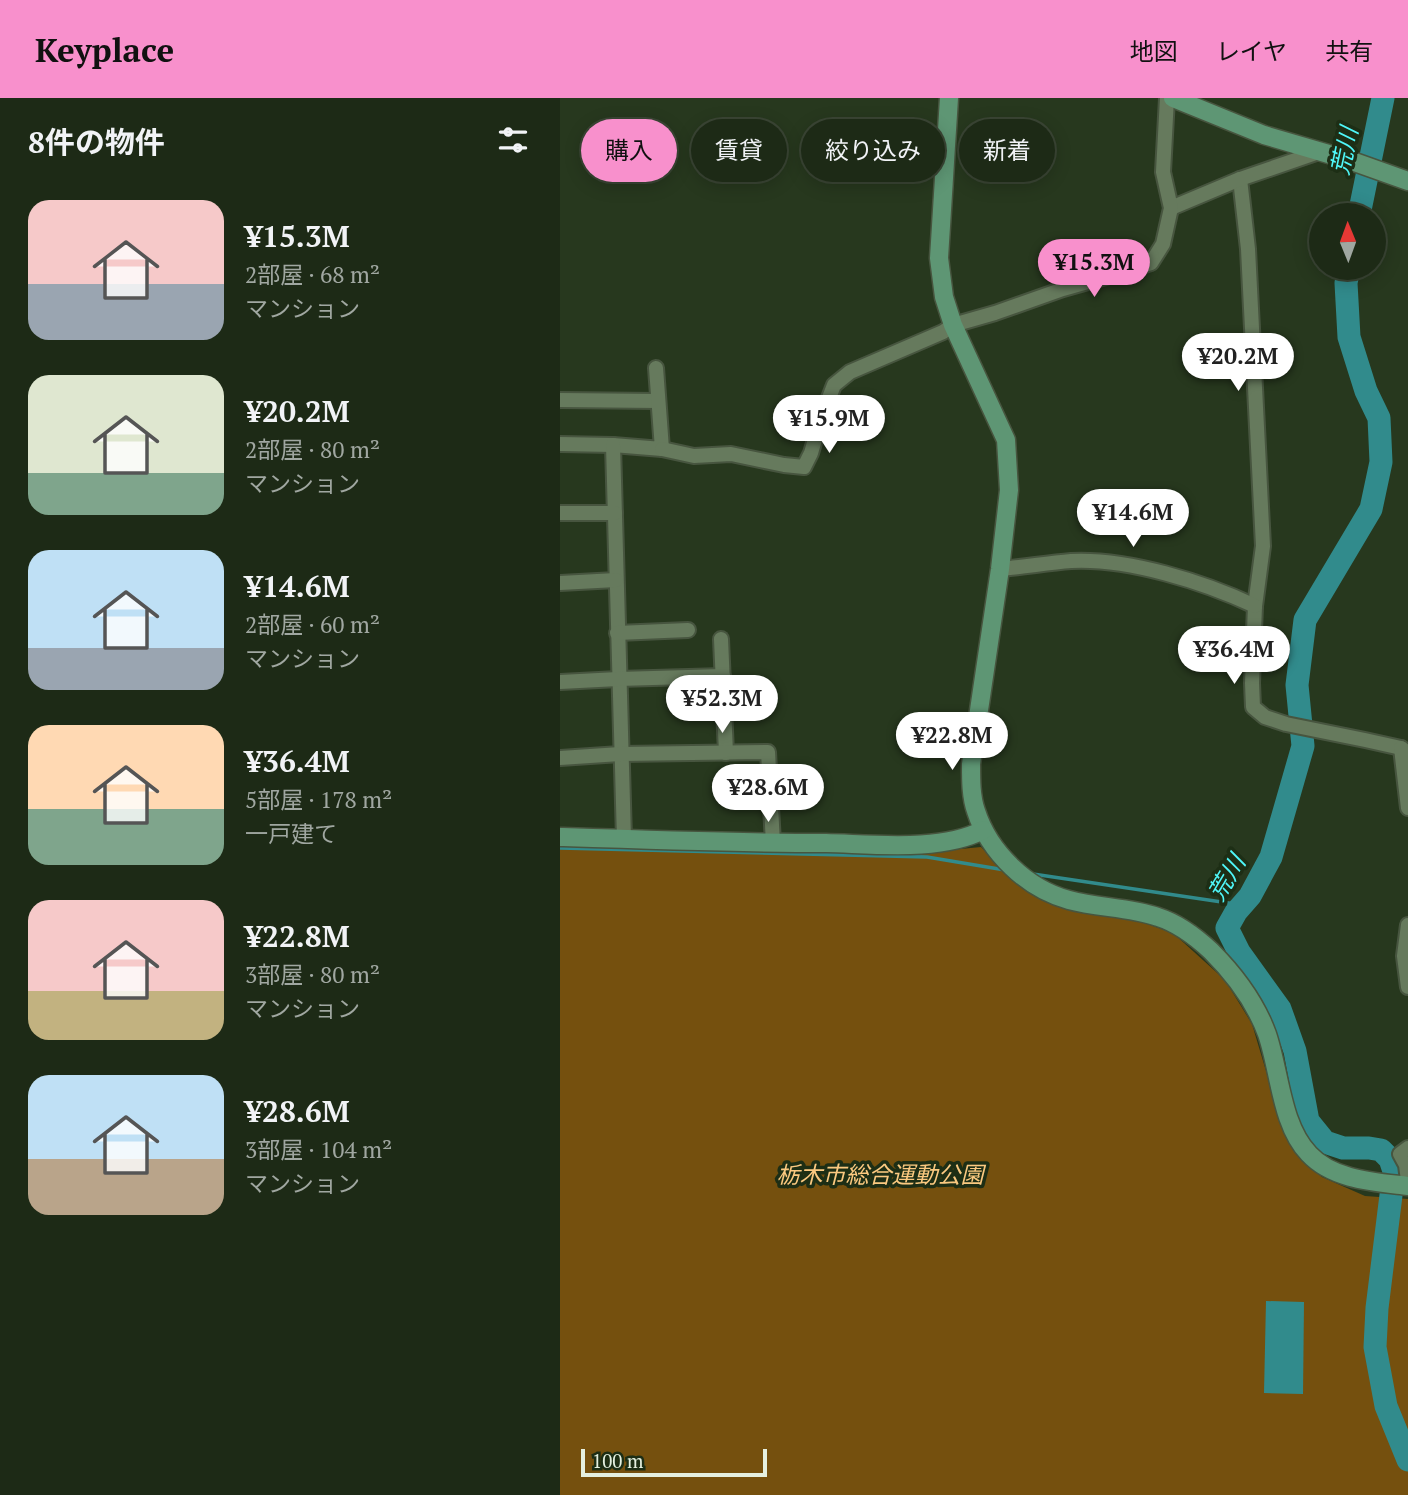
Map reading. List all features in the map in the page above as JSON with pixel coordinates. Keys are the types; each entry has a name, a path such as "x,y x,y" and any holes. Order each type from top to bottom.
{"street":[{"path":"949,98 939,258 944,297 953,325 1006,440 1009,490 971,764 975,809 983,830 1001,856 1017,872 1046,890 1067,900 1159,917 1189,933 1210,951 1249,998 1267,1033 1294,1134 1309,1155 1328,1168 1353,1178 1408,1184 1406,1165 1400,1154 1408,1148"},
{"path":"560,444 662,449 694,456 731,454 784,466 804,467 834,385 850,372 943,332 953,325 1151,263 1163,244 1171,208 1163,172 1167,98"},
{"path":"1173,98 1264,135 1408,181"},
{"path":"1171,208 1240,179 1319,152"},
{"path":"1240,179 1248,249 1263,546 1255,606 1251,683 1253,707 1265,718 1404,751 1408,808"},
{"path":"656,368 662,449"},
{"path":"560,400 658,401"},
{"path":"613,445 624,839"},
{"path":"560,513 615,513"},
{"path":"1000,569 1072,561 1108,562 1152,570 1231,595 1255,606"},
{"path":"560,583 616,580"},
{"path":"617,633 688,630"},
{"path":"721,639 726,753"},
{"path":"560,682 723,676"},
{"path":"560,758 620,754 768,752 773,843"},
{"path":"560,837 927,844 955,841 983,830"},
{"path":"1408,925 1404,956 1408,987"}],"green space":[{"name":"栃木市総合運動公園","path":"560,844 930,852 981,847 1012,879 1034,896 1080,909 1133,919 1173,933 1225,980 1252,1024 1283,1128 1301,1160 1322,1177 1365,1196 1408,1199 1408,1495 560,1495"}],"water":[{"path":"1266,1301 1304,1302 1303,1394 1264,1393"}],"waterway":[{"name":"荒川","path":"1361,203 1383,98"},
{"name":"荒川","path":"1347,280 1349,337 1366,391 1379,418 1381,462 1371,509 1305,620 1297,685 1303,746 1271,857 1250,896 1227,928 1239,952 1280,1009 1295,1051 1308,1121 1325,1142 1343,1148 1381,1150 1390,1159 1394,1171 1377,1308 1375,1347 1386,1406 1408,1460"},
{"path":"560,848 927,857 1005,870"},
{"path":"1033,874 1242,905"}]}
